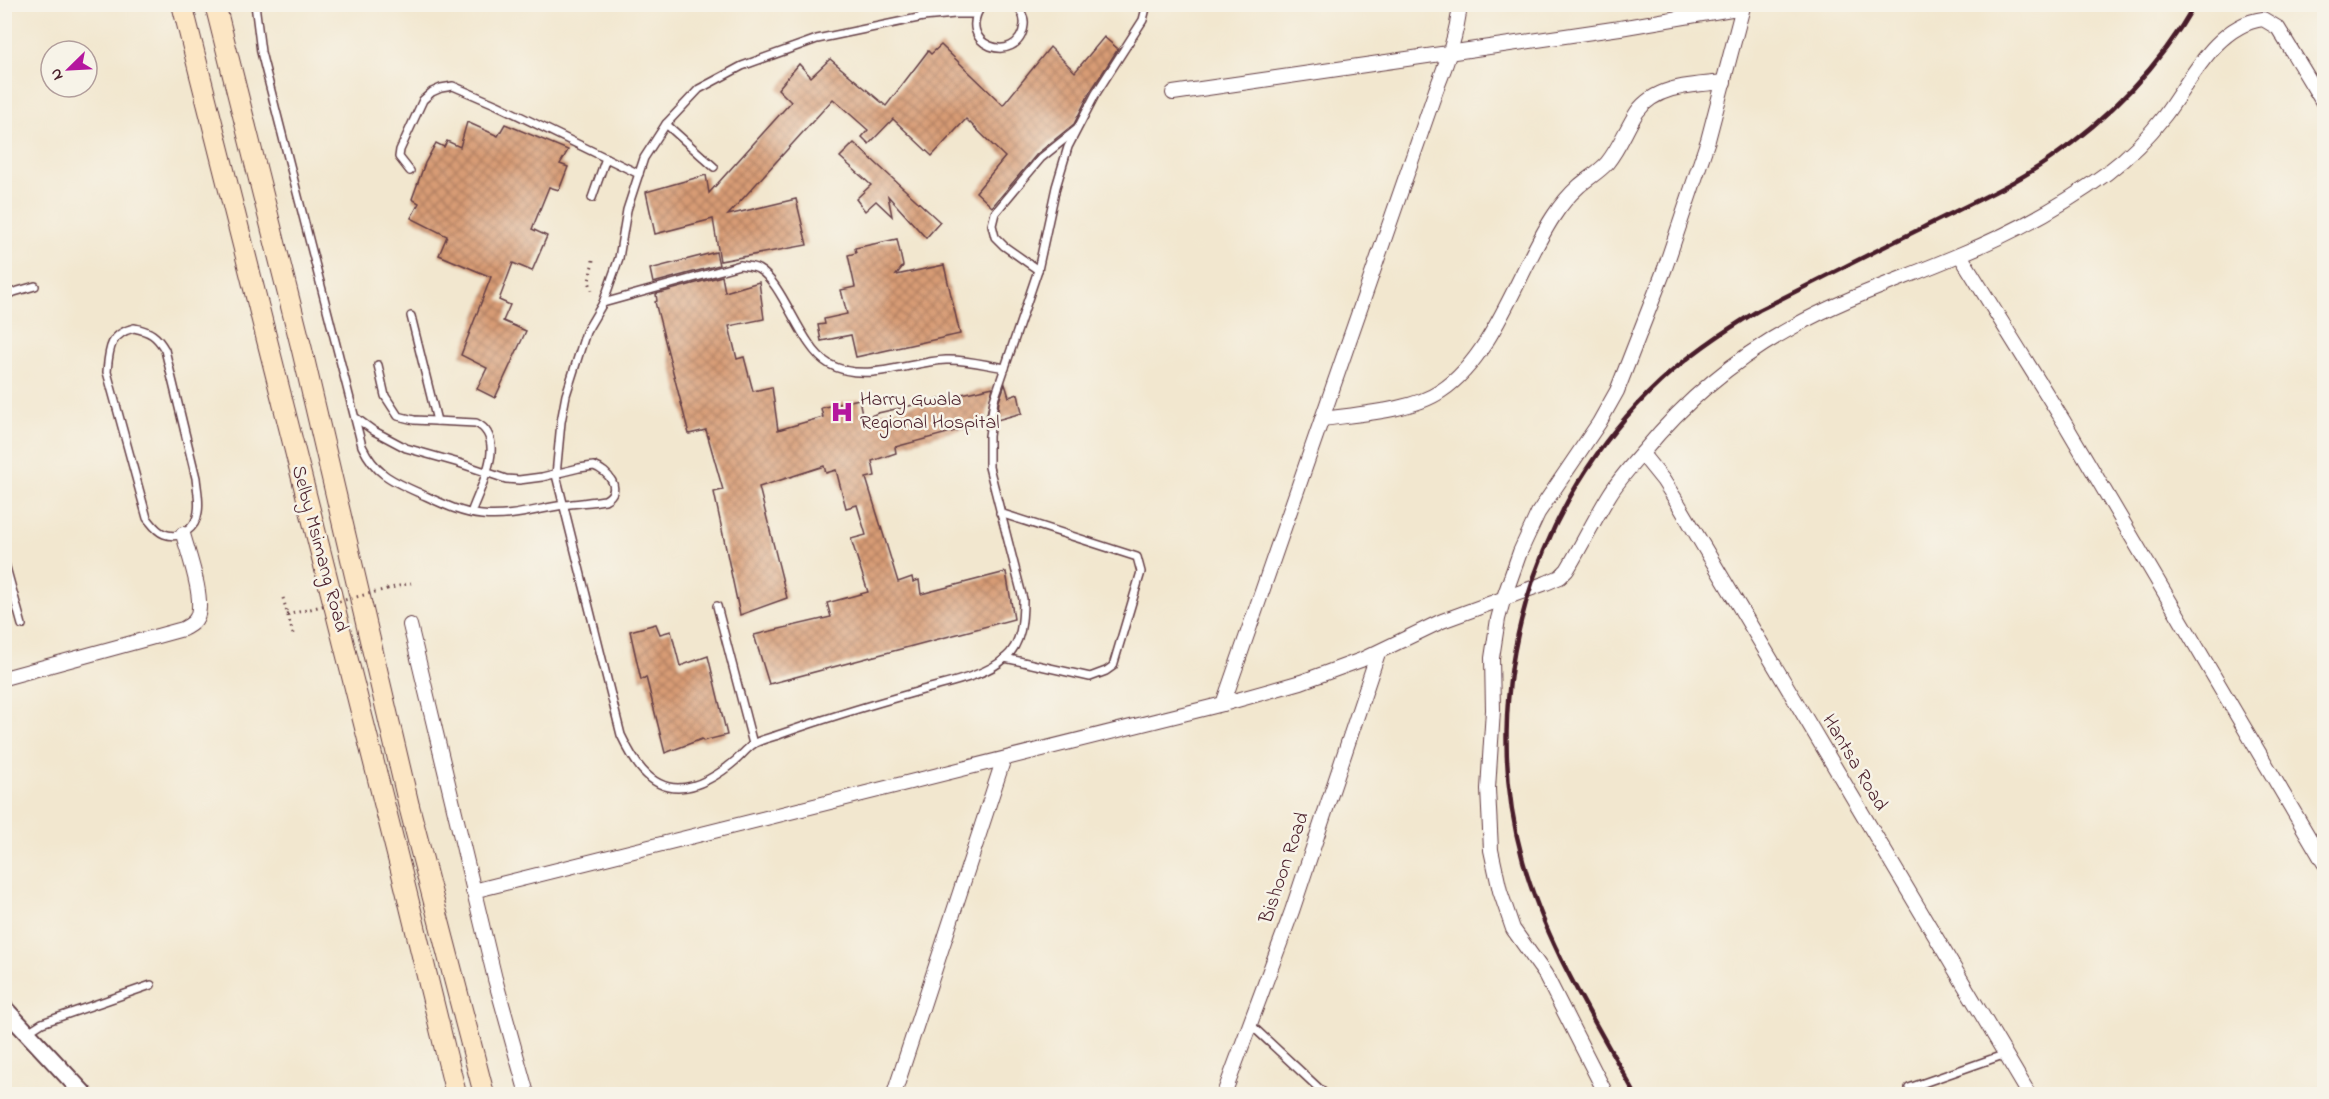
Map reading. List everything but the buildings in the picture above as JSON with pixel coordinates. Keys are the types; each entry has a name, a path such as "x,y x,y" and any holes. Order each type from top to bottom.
{"main road":[{"name":"Selby Msimang Road","path":"182,4 285,417 373,755 456,1095"},
{"name":"Selby Msimang Road","path":"215,4 302,350 409,806 484,1095"}],"street":[{"path":"1223,704 1436,90 1451,53 1460,4"},
{"path":"1173,93 1451,53 1747,6 1708,140 1665,268 1617,391 1599,423 1538,513 1520,552 1504,597 1492,658 1493,710 1488,789 1491,850 1506,914 1513,929 1545,974 1606,1095"},
{"path":"473,891 635,849 1003,760 1301,682 1378,653 1434,624 1546,583 1560,577 1567,570 1623,475 1665,426 1715,378 1746,355 1791,327 1830,308 1960,255 2055,207 2108,172 2128,156 2164,117 2193,74 2218,44 2244,23 2264,19 2278,28 2325,104"},
{"path":"1323,419 1422,401 1439,393 1456,380 1470,364 1501,316 1552,218 1566,199 1605,165 1647,100 1672,90 1724,82"},
{"path":"1960,255 2064,422 2325,863"},
{"name":"Hantsa Road","path":"1642,454 1679,505 2029,1095"},
{"path":"4,678 192,625 198,617 198,594 183,534"},
{"path":"410,626 473,891 527,1095"},
{"name":"Bishoon Road","path":"1224,1095 1292,911 1378,653"},
{"path":"894,1095 1003,760"},
{"path":"4,1008 84,1095"}],"lane":[{"path":"255,4 261,52 362,446 375,468 404,486 439,502 481,515 519,514 605,500 612,494 611,477 602,469 594,466 556,475 506,480 459,463 406,448 374,431 356,418"},
{"path":"919,4 923,17"},
{"path":"983,4 976,14 974,27 979,39 990,47 1002,48 1014,44 1023,33 1024,20 1019,8 1014,4"},
{"path":"976,14 923,17 817,39 742,66 699,89 666,124 644,158 627,210 619,258 603,303 586,332 566,395 556,475 621,735 632,758 645,774 661,783 676,788 692,786 714,777 734,763 753,744 822,719 975,674 1005,658 1016,645 1023,621 1023,599 989,467 989,436 994,400 1038,270 1056,187 1068,147 1095,95 1143,20 1147,4"},
{"path":"410,171 399,157 400,150 423,100 432,92 453,86 639,174"},
{"path":"666,124 714,167"},
{"path":"1038,270 995,237 992,225 995,213 1041,158 1079,127"},
{"path":"592,198 606,158"},
{"path":"603,303 740,265 758,268 770,280 810,344 827,363 843,370 865,373 947,360 1005,368"},
{"path":"4,295 35,286"},
{"path":"411,316 437,421"},
{"path":"134,328 146,330 158,337 165,350 196,478 199,499 198,514 192,527 183,534 172,536 163,534 154,528 147,518 107,372 112,340 124,331 134,328"},
{"path":"378,365 388,404 398,416 414,420 476,423 483,426 492,442 492,451 471,513"},
{"path":"1000,513 1137,557 1140,572 1113,666 1106,671 1090,677 1005,658"},
{"path":"4,560 22,625"},
{"path":"717,606 753,744"},
{"path":"26,1033 42,1023 151,985"},
{"path":"1250,1024 1324,1095"},
{"path":"1909,1088 2006,1054"}],"path":[{"path":"593,260 589,282 599,310"},
{"path":"287,615 411,583"},
{"path":"283,598 293,634"}],"railway":[{"path":"1635,1094 1572,981 1544,922 1523,861 1510,797 1507,732 1512,667 1526,603 1548,541 1578,483 1615,430 1660,382 1683,362 1759,310 1987,196 2050,159 2092,127 2131,90 2166,49 2195,4"}],"place":[{"name":"Harry Gwala Regional Hospital","path":"842,412"}]}
